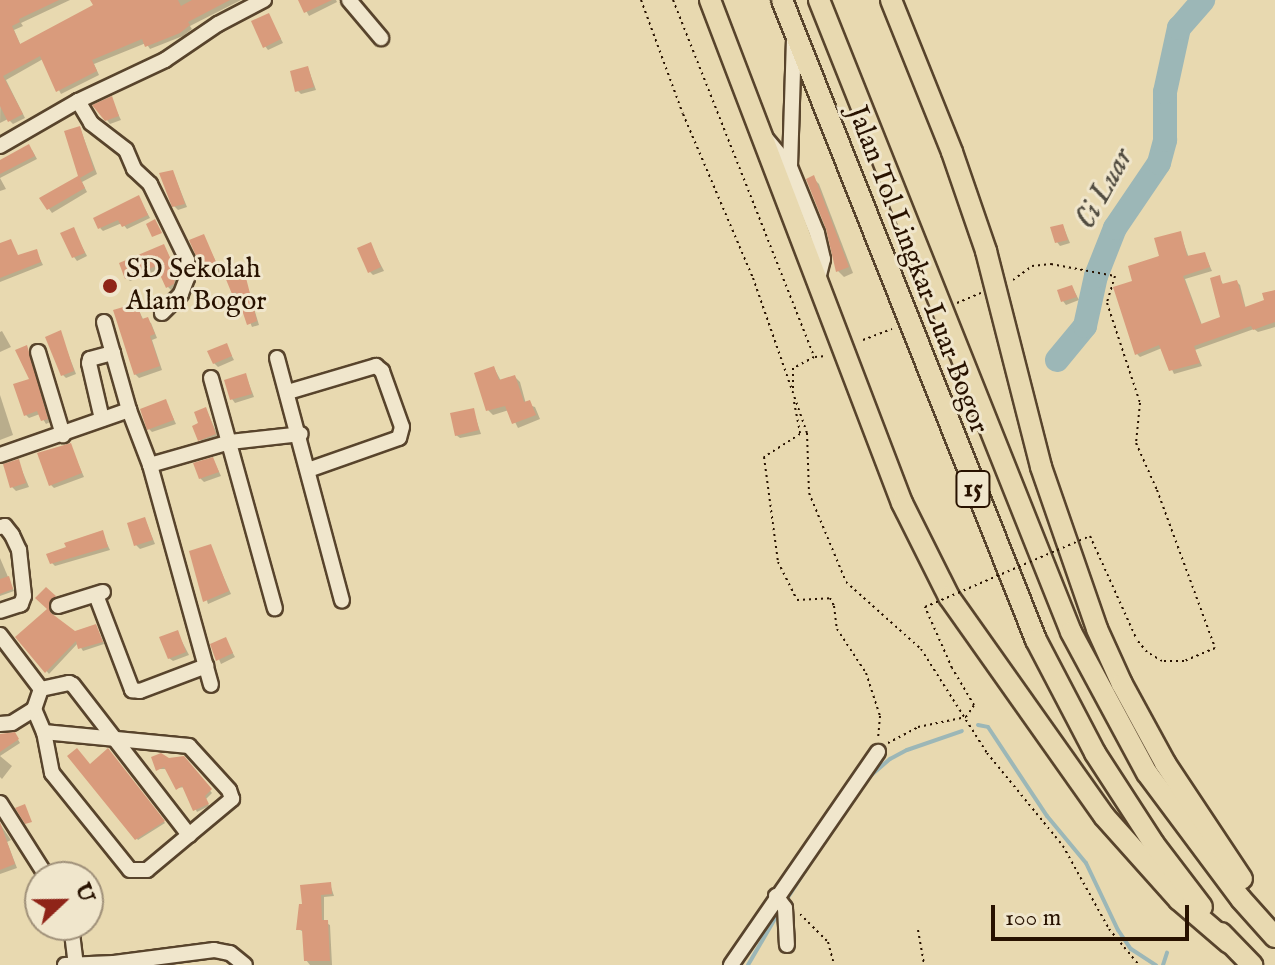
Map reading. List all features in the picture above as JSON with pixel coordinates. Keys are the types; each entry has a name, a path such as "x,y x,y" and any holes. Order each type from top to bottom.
{"highway":[{"path":"710,0 902,503 949,597 1104,816 1179,900 1229,943"},
{"name":"Jalan Tol Lingkar Luar Bogor","path":"782,0 1036,640 1095,753 1154,844 1229,943 1252,965"},
{"name":"Jalan Tol Lingkar Luar Bogor","path":"819,0 1071,632 1147,773 1241,899 1275,937"},
{"path":"891,0 952,152 986,251 1041,467 1097,629 1122,684 1165,763 1214,841 1275,925"}],"street":[{"path":"0,146 78,101 165,60 218,24 264,0"},
{"path":"349,0 381,38"},
{"path":"790,167 795,32"},
{"path":"78,101 86,118 126,150 134,169 150,184 187,260 187,278 181,294 162,313"},
{"path":"758,130 790,167 823,259 817,283"},
{"path":"104,322 129,410 150,465 211,685"},
{"path":"38,352 63,435"},
{"path":"102,419 89,363 90,359 113,353"},
{"path":"277,358 301,434 342,600"},
{"path":"288,392 376,366 382,371 402,427 399,438 308,470"},
{"path":"211,378 275,608"},
{"path":"0,455 129,410"},
{"path":"150,465 230,442 301,434"},
{"path":"0,611 21,604 24,596 22,562 2,522"},
{"path":"58,606 100,594 132,690 140,691 206,666"},
{"path":"0,635 41,689"},
{"path":"44,732 52,773 134,872 147,870 230,803 229,790 189,746 114,741 44,732 17,718 41,689 71,684 114,741 189,835"},
{"path":"731,965 780,902 878,752"},
{"path":"0,803 37,861"},
{"path":"780,902 787,945"},
{"path":"71,941 70,964 114,963 214,950 230,953 245,965"}],"path":[{"path":"641,0 683,114 753,278 807,433 809,493 846,582 867,604 921,649 987,753 1063,846 1109,929 1139,965"},
{"path":"673,0 814,357"},
{"path":"878,752 895,737 918,727 966,717 974,705 952,668 925,607 1090,536 1137,640 1147,652 1162,661 1184,661 1215,648 1157,490 1136,443 1140,403 1107,303 1115,276 1051,264 1032,266 1013,280"},
{"path":"956,303 981,293"},
{"path":"863,340 892,329"},
{"path":"826,356 814,357 793,368 793,396 800,434 764,457 778,562 797,600 830,598 837,629 866,673 880,716 878,752"},
{"path":"780,902 799,913 828,942 834,965"},
{"path":"918,930 924,965"}],"building":[{"path":"0,0 59,0 19,19 20,22 12,26 20,44 93,5 90,0 178,0 181,6 192,0 230,0 188,22 190,25 180,33 145,47 142,39 92,60 97,71 56,92 40,56 3,76 23,114 8,122 0,106"},
{"path":"298,0 332,0 304,13"},
{"path":"269,13 281,39 263,48 251,21"},
{"path":"308,66 314,87 295,92 290,71"},
{"path":"112,96 119,116 105,121 92,105"},
{"path":"80,126 94,170 80,178 85,188 47,210 39,198 78,176 64,131"},
{"path":"29,144 35,156 0,174 0,160"},
{"path":"173,170 185,204 172,207 159,173"},
{"path":"814,175 849,267 836,272 826,229 806,179"},
{"path":"139,195 148,215 122,227 118,220 98,229 93,218"},
{"path":"155,219 162,233 152,237 146,224"},
{"path":"1063,224 1068,240 1055,243 1050,227"},
{"path":"74,227 85,253 72,258 60,233"},
{"path":"1181,231 1187,256 1205,252 1210,267 1183,276 1201,324 1220,317 1210,278 1220,275 1222,284 1237,280 1245,307 1264,300 1262,293 1275,290 1275,322 1253,330 1251,326 1194,346 1200,363 1169,371 1159,345 1135,355 1113,287 1132,281 1128,266 1159,256 1154,238"},
{"path":"204,234 219,269 201,276 197,274 196,256 189,240"},
{"path":"11,239 18,255 37,249 41,262 0,278 0,243"},
{"path":"371,242 381,267 368,273 357,248"},
{"path":"164,244 172,262 177,262 174,284 166,288 156,266 125,279 119,263"},
{"path":"244,270 257,321 247,325 236,292 232,294 225,277"},
{"path":"1072,285 1077,297 1061,302 1057,290"},
{"path":"137,303 142,319 148,317 155,334 150,336 160,366 134,375 113,310"},
{"path":"61,330 74,371 61,376 45,337"},
{"path":"227,343 232,356 213,364 207,351"},
{"path":"27,345 48,419 41,421 37,411 24,416 13,384 29,379 15,350"},
{"path":"494,366 499,380 515,375 524,402 530,400 536,415 512,424 505,406 486,411 474,373"},
{"path":"246,373 252,394 230,400 224,380"},
{"path":"166,399 174,420 147,430 140,409"},
{"path":"206,407 216,434 198,441 192,426 198,423 194,412"},
{"path":"474,408 479,430 455,436 450,413"},
{"path":"71,443 82,473 49,486 37,453"},
{"path":"213,457 219,472 199,479 193,463"},
{"path":"19,459 26,483 10,488 3,464"},
{"path":"145,517 153,540 134,546 127,523"},
{"path":"103,530 108,547 50,564 46,554 66,547 64,543"},
{"path":"211,544 229,591 203,602 189,551"},
{"path":"9,576 13,589 0,594 0,579"},
{"path":"46,587 56,596 49,603 51,613 75,631 96,624 103,642 78,649 76,641 45,673 15,637 47,609 35,598"},
{"path":"178,630 186,652 168,659 159,637"},
{"path":"226,637 233,653 216,661 210,644"},
{"path":"15,732 19,739 0,752 0,734"},
{"path":"77,748 90,764 108,748 165,821 135,840 67,756"},
{"path":"161,753 169,758 184,756 212,789 205,796 209,804 193,811 182,786 176,790 164,767 156,771 151,757"},
{"path":"25,804 32,822 25,824 15,808"},
{"path":"0,822 15,864 0,870"},
{"path":"331,882 332,894 321,895 322,920 328,920 330,961 304,961 302,930 296,930 299,904 302,904 300,885"}],"waterway":[{"name":"Ci Luar","path":"1057,360 1085,326 1096,276 1115,228 1159,163 1165,140 1165,92 1179,28 1203,0"},
{"path":"978,725 988,727 1047,816 1086,863 1118,930 1131,949 1156,965"},
{"path":"868,778 890,759 907,750 962,731"},
{"path":"787,899 822,844"},
{"path":"748,965 780,910"},
{"path":"1163,965 1167,953"}],"place":[{"name":"SD Sekolah Alam Bogor","path":"110,286"}]}
